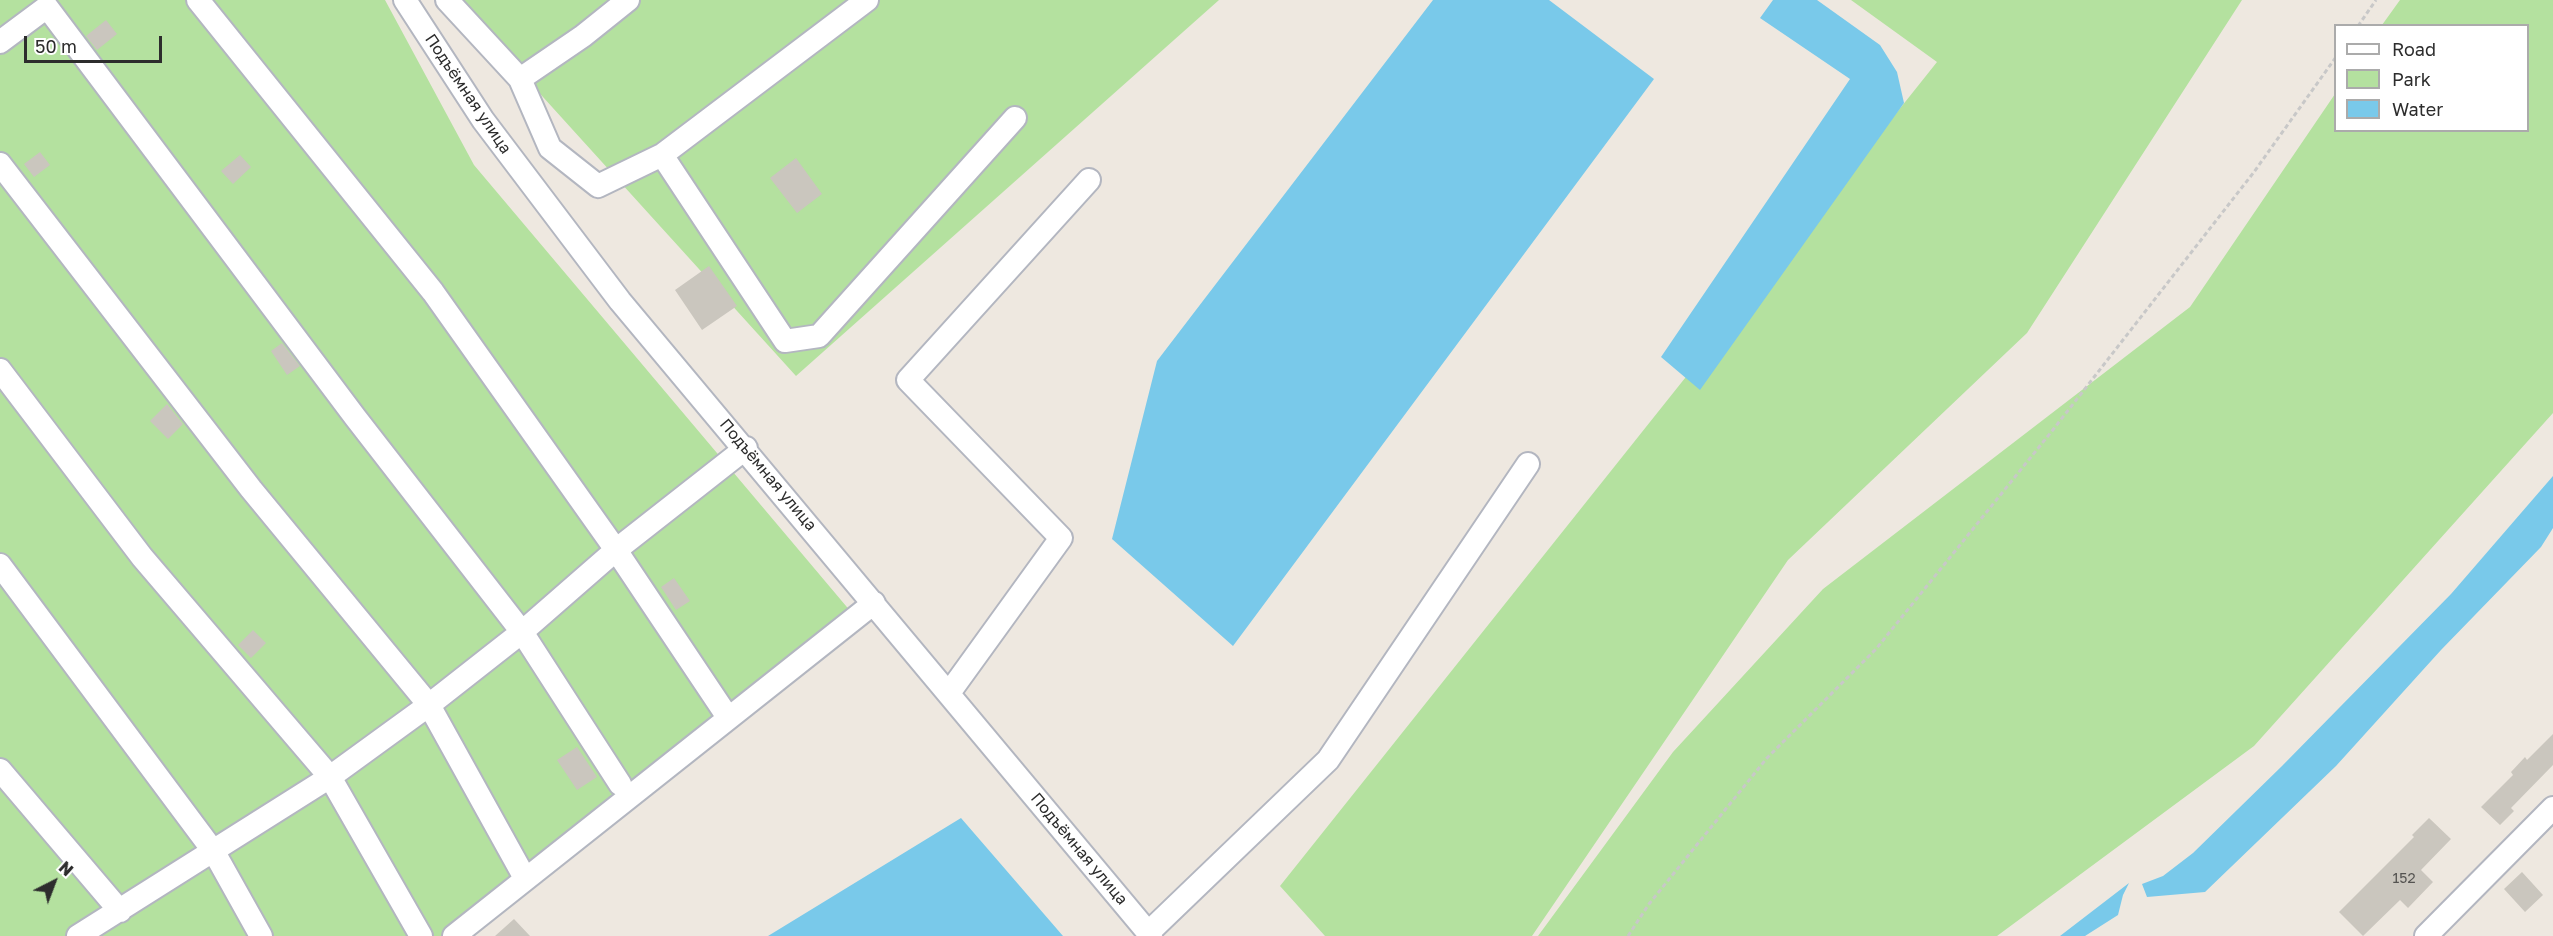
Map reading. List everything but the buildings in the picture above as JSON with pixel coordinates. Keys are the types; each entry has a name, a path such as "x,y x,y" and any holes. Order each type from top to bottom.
{"street":[{"path":"198,0 433,292 616,550 723,710"},
{"name":"Подъёмная улица","path":"405,0 483,120 613,291 1150,934"},
{"path":"447,0 520,79 550,148 598,186 662,154 867,0"},
{"path":"520,79 583,36 627,0"},
{"path":"0,42 46,7 348,407 522,632 620,784"},
{"path":"662,154 785,341 819,336 1015,118"},
{"path":"0,164 251,489 429,705 521,871"},
{"path":"949,693 1062,538 908,380 1089,180"},
{"path":"0,370 142,557 330,777 421,936"},
{"path":"85,934 330,777 429,705 522,632 616,550 746,448"},
{"path":"1150,934 1328,760 1528,465"},
{"path":"0,565 214,852 261,936"},
{"path":"454,936 874,603"},
{"path":"0,770 120,911"},
{"path":"2426,936 2553,808"}],"path":[{"path":"2359,24 2376,0"},
{"path":"1628,936 1649,904 1767,758 1876,649 2045,440 2254,172 2334,60"}],"green space":[{"path":"0,0 385,0 474,165 857,619 460,936 0,936"},
{"path":"455,0 1219,0 796,376"},
{"path":"1851,0 2242,0 2027,333 1788,560 1532,936 1325,936 1280,886 1937,62"},
{"path":"2400,0 2553,0 2553,413 2254,746 1997,936 1538,936 1673,752 1823,589 2190,307 2334,95 2334,132 2529,132 2529,24 2383,24"}],"water":[{"path":"1433,0 1549,0 1654,79 1233,646 1112,539 1157,361"},
{"path":"1773,0 1817,0 1880,45 1897,72 1904,103 1700,390 1661,357 1850,79 1760,18"},
{"path":"2553,476 2553,528 2541,547 2441,650 2336,766 2205,892 2147,897 2142,884 2163,876 2193,853 2282,766 2451,594"},
{"path":"961,818 1063,936 768,936"},
{"path":"2129,883 2118,915 2085,936 2060,936"}]}
